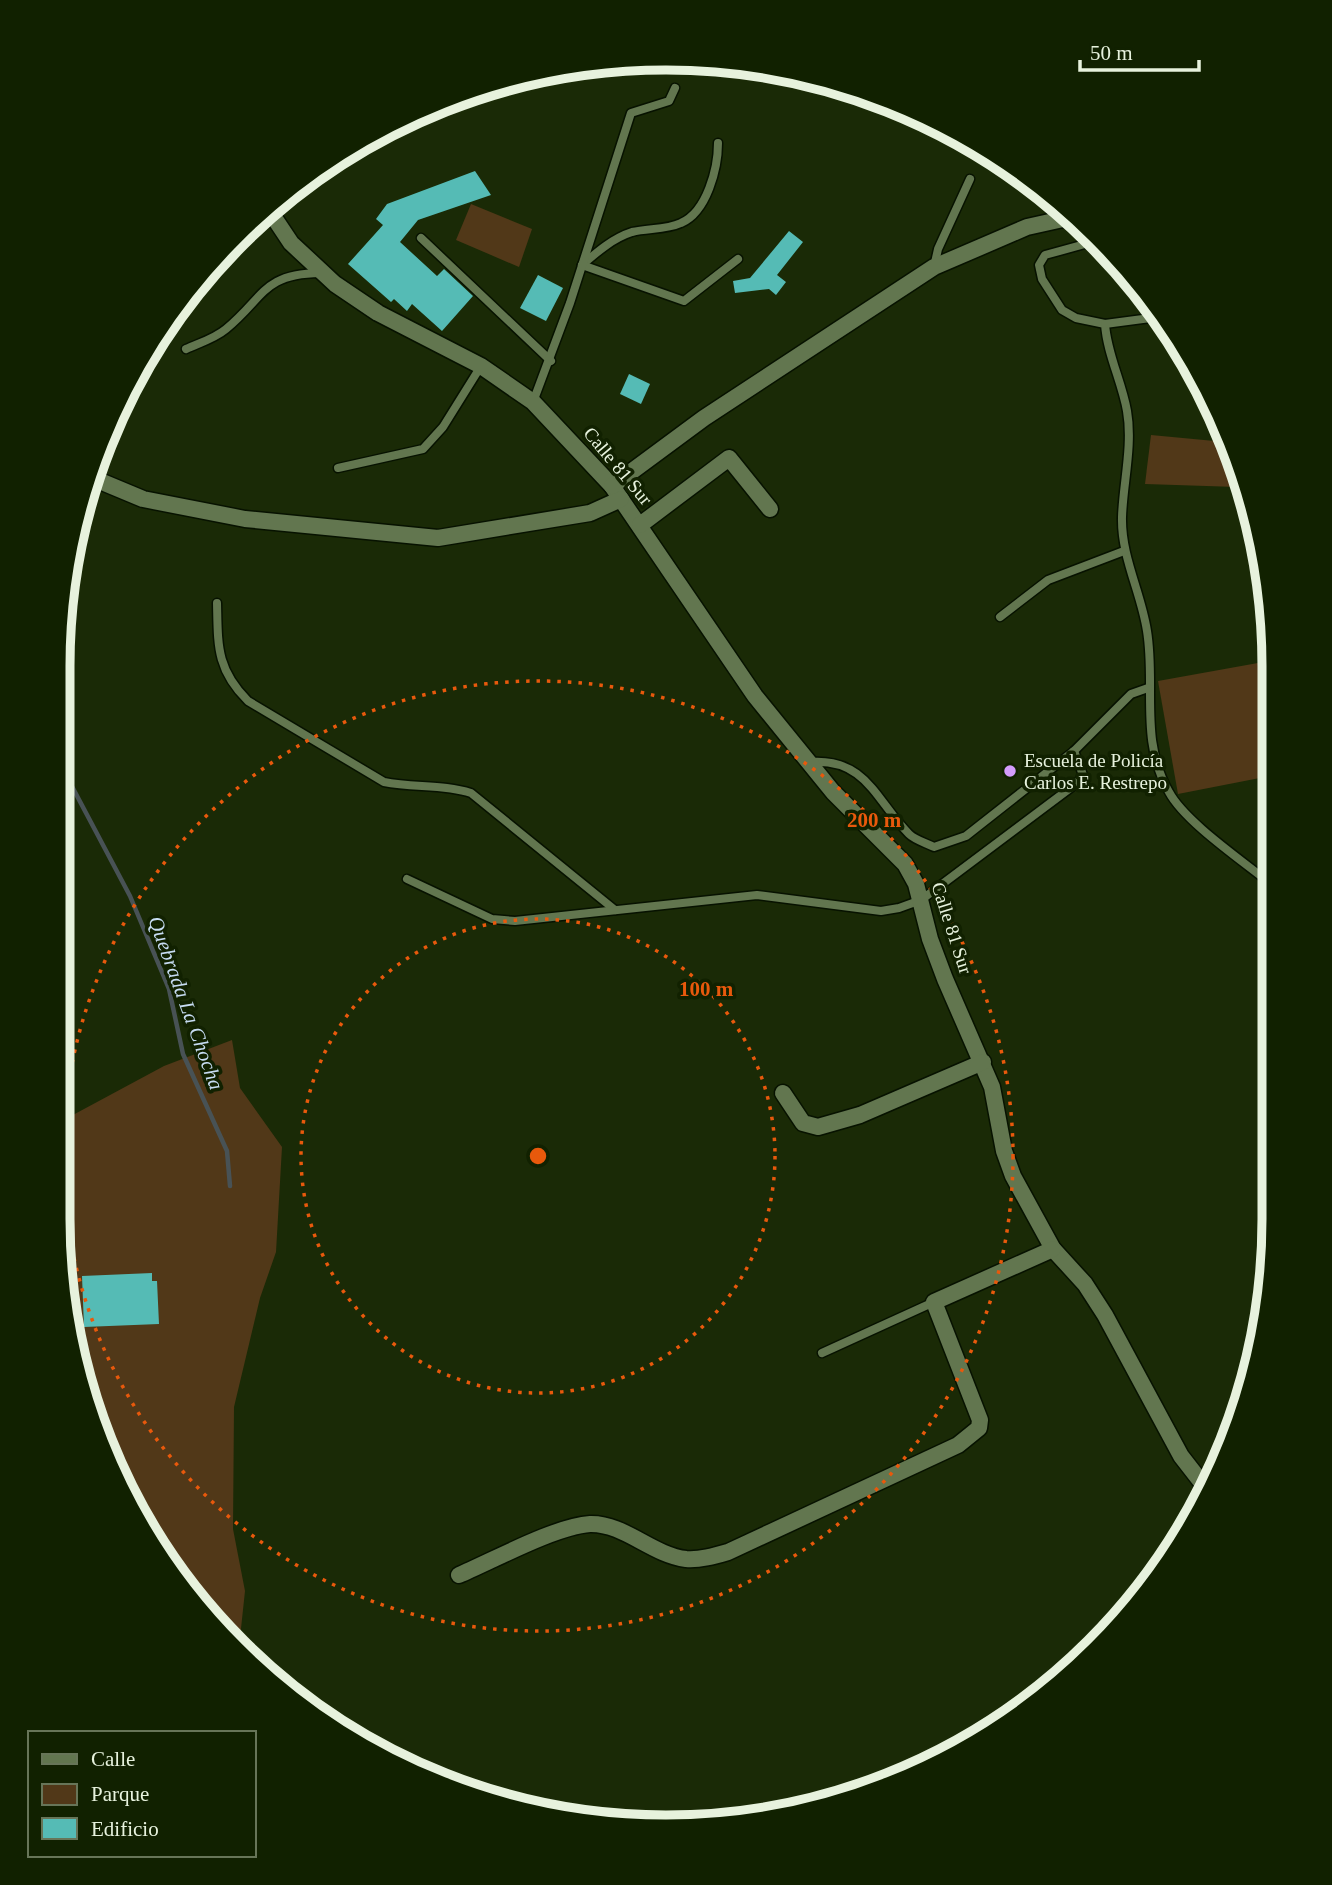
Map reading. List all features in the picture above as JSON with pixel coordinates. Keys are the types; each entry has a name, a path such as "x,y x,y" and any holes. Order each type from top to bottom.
{"street":[{"name":"Calle 81 Sur","path":"274,217 291,243 320,273 379,313 481,366 533,402 616,493 755,696 812,762 833,792 905,864 921,900 930,939 945,979 992,1087 1004,1151 1013,1176 1053,1249 1085,1284 1105,1315 1181,1456 1201,1482"},
{"path":"100,481 143,499 245,519 438,538 590,513 704,418 934,267 1027,228 1061,220"},
{"path":"640,526 729,458 770,509"},
{"path":"783,1093 803,1123 818,1126 884,1106 983,1062"},
{"path":"459,1575 570,1528 591,1524 608,1527 684,1559 702,1559 728,1552 958,1445 979,1428 980,1420 934,1302 1053,1249"}],"lane":[{"path":"533,402 551,360 631,113 668,101 675,88"},
{"path":"582,265 623,237 680,224 690,217 712,184 718,166 718,143"},
{"path":"934,267 938,248 971,179"},
{"path":"421,238 551,360"},
{"path":"1085,244 1045,255 1039,265 1042,279 1062,310 1076,318 1105,324 1148,315"},
{"path":"582,265 684,301 738,259"},
{"path":"186,349 226,329 270,283 298,273 320,273"},
{"path":"1105,324 1127,413 1122,519 1124,551 1147,628 1150,652 1150,739 1158,769 1170,794 1185,812 1262,876"},
{"path":"338,468 422,449 443,427 481,366"},
{"path":"1000,617 1048,580 1124,551"},
{"path":"217,603 218,653 229,682 247,701 384,782 404,787 456,788 471,793 615,910"},
{"path":"812,762 833,761 863,777 911,836 933,847 966,836 1074,751 1132,694 1148,688"},
{"path":"407,879 492,919 515,921 757,895 881,911 899,908 921,900 1077,783 1083,775 1074,751"},
{"path":"822,1353 934,1302"}],"green space":[{"path":"471,204 532,229 519,267 456,240"},
{"path":"1151,435 1218,441 1234,487 1145,484"},
{"path":"1262,662 1262,778 1178,794 1158,681"},
{"path":"232,1040 240,1088 282,1147 276,1252 260,1298 234,1407 233,1529 245,1591 240,1635 193,1582 170,1550 131,1483 115,1447 90,1373 75,1297 71,1258 70,1117 164,1066"}],"building":[{"path":"475,171 491,195 418,220 400,242 437,276 444,269 473,296 442,331 412,304 407,311 394,299 391,302 348,264 383,225 376,219 387,204"},
{"path":"789,231 803,242 777,275 786,282 776,295 769,289 735,293 733,281 750,278"},
{"path":"538,275 563,288 546,321 520,308"},
{"path":"629,374 650,384 641,404 620,394"},
{"path":"152,1273 152,1281 157,1281 159,1324 84,1327 82,1276"}],"waterway":[{"name":"Quebrada La Chocha","path":"70,783 130,896 169,989 183,1054 227,1151 230,1186"}],"place":[{"name":"Escuela de Policía Carlos E. Restrepo","path":"1010,771"}]}
